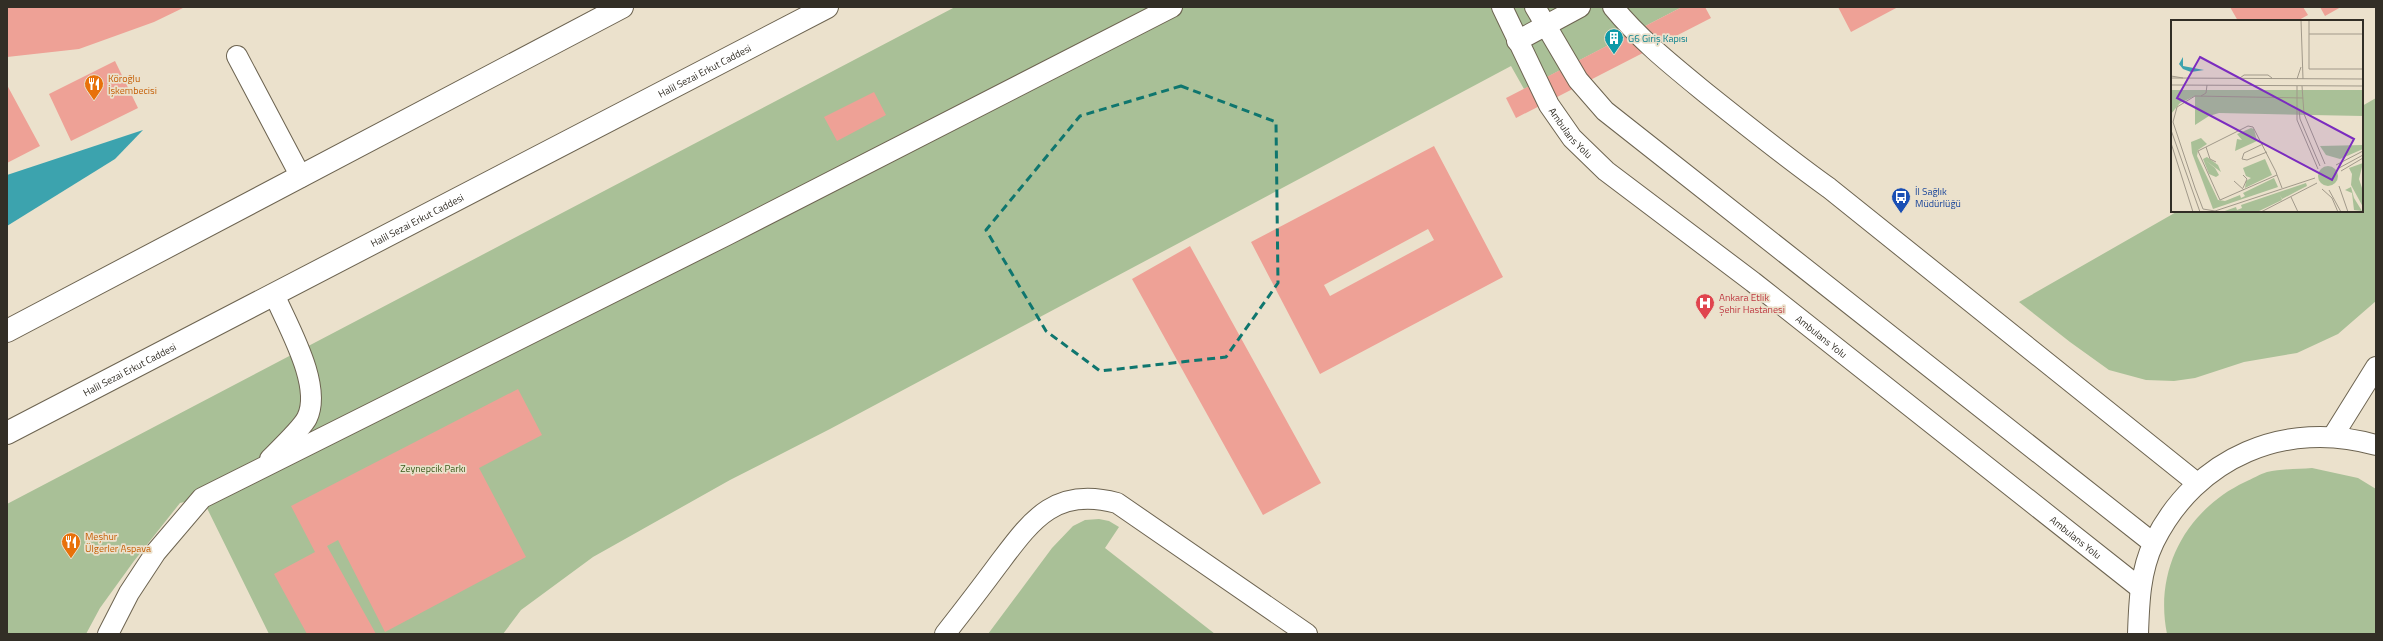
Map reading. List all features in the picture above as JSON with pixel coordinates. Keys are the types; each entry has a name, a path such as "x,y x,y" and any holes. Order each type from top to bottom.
{"main road":[{"name":"Halil Sezai Erkut Caddesi","path":"7,433 827,7"},
{"path":"7,331 620,8"}],"lane":[{"path":"108,634 129,593 156,552 202,498 720,238 1172,7"},
{"name":"Ambulans Yolu","path":"1502,7 1549,105 1572,138 1606,171 1753,282 2140,588"},
{"path":"1536,7 1578,80 1605,111 2154,543"},
{"path":"1517,41 1580,7"},
{"path":"1613,7 1625,21 1668,63 1773,148 1829,188 2197,483"},
{"path":"237,56 301,177"},
{"path":"262,468 307,418 312,394 308,374 274,294"},
{"path":"2334,436 2376,367"},
{"path":"2138,634 2140,588 2154,543 2172,511 2197,483 2227,461 2261,446 2297,437 2334,436 2376,445"},
{"path":"945,634 1027,527 1047,510 1070,500 1096,497 1118,502 1307,634"}],"highlighted area":[{"path":"1181,86 1276,122 1278,283 1226,357 1100,371 1046,331 986,230 1080,116"}],"green space":[{"name":"Zeynepcik Parkı","path":"955,7 1682,7 1524,89 1511,66 830,429 730,480 593,557 521,610 503,634 269,634 202,498 180,503 134,561 100,608 86,634 7,634 7,504"},
{"path":"2376,98 2376,301 2338,334 2297,353 2244,362 2195,378 2174,381 2146,380 2109,370 2019,302 2176,212 2363,212 2363,105"},
{"path":"2312,468 2358,478 2376,489 2376,634 2167,634 2164,610 2165,587 2170,565 2179,544 2191,526 2206,509 2224,494 2259,475 2272,471"},
{"path":"1099,519 1109,521 1119,527 1105,548 1215,634 988,634 1052,548 1073,526 1085,520"}],"water":[{"path":"143,130 115,159 7,226 7,175"}],"building":[{"path":"7,7 185,7 154,22 79,49 7,57"},
{"name":"G6 Giriş Kapısı","path":"1682,7 1705,7 1711,18 1516,118 1506,98"},
{"path":"1838,7 1898,7 1851,32"},
{"path":"2230,7 2303,7 2308,15 2299,20 2237,20"},
{"path":"2320,7 2341,7 2325,16"},
{"name":"Köroğlu İşkembecisi","path":"115,61 138,108 71,141 49,94"},
{"path":"7,85 40,146 7,163"},
{"path":"874,92 886,115 837,141 824,117"},
{"path":"1434,146 1503,277 1320,374 1251,242","holes":["1428,229 1434,240 1330,296 1324,285"]},
{"path":"1190,246 1321,483 1263,515 1132,279"},
{"path":"518,389 542,435 479,468 526,557 385,632 338,540 327,546 376,634 307,634 274,574 315,552 291,506"}],"place":[{"name":"G6 Giriş Kapısı","path":"1614,55"},
{"name":"Köroğlu İşkembecisi","path":"94,101"},
{"name":"İl Sağlık Müdürlüğü","path":"1901,214"},
{"name":"Ankara Etlik Şehir Hastanesi","path":"1705,320"},
{"name":"Meşhur Ülgerler Aspava","path":"71,559"}]}
